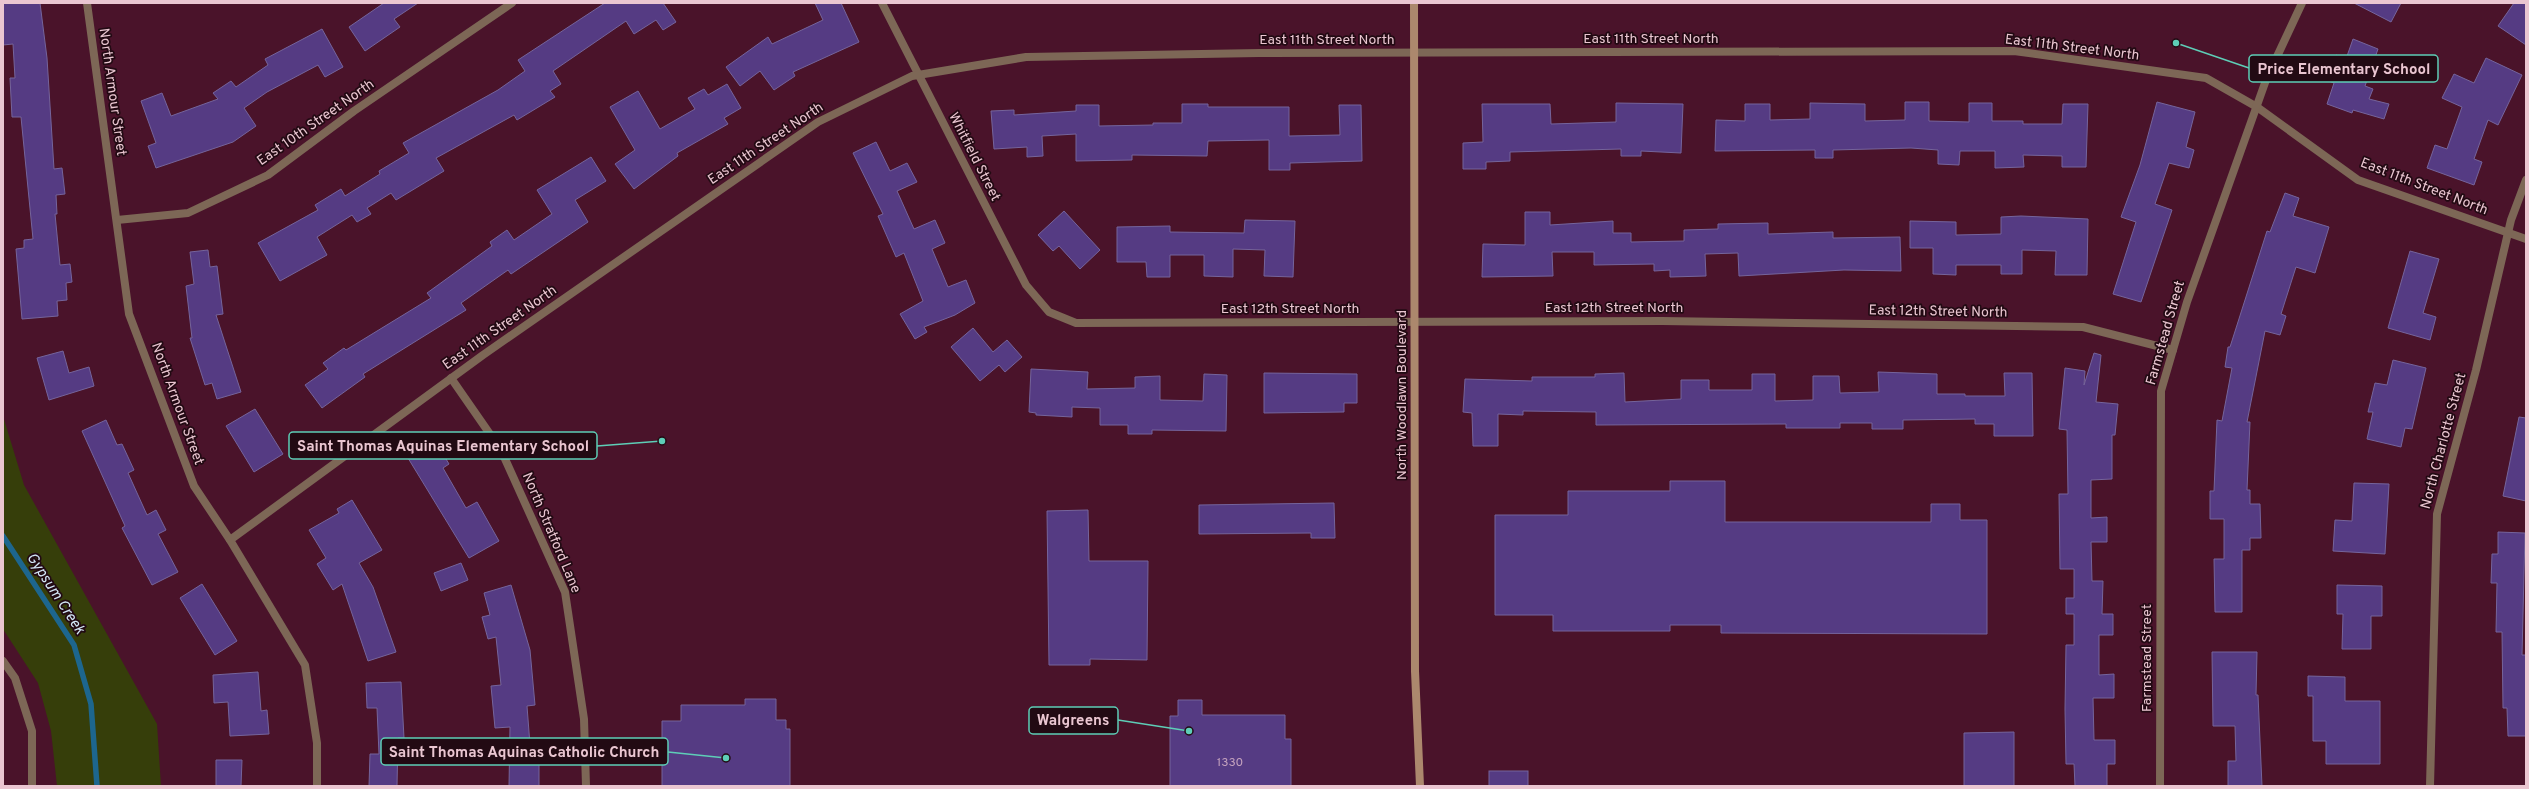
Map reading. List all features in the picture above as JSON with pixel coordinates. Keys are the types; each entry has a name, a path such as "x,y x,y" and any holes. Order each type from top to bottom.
{"main road":[{"name":"North Woodlawn Boulevard","path":"1414,3 1414,671 1420,786"}],"street":[{"name":"North Armour Street","path":"87,3 129,314 194,486 230,540 305,665 317,743 317,786"},
{"name":"East 10th Street North","path":"117,220 188,212 268,175 354,111 512,3"},
{"name":"Whitfield Street","path":"882,3 1026,285 1049,312 1054,314"},
{"name":"Farmstead Street","path":"2160,786 2161,391 2187,302 2266,80 2302,3"},
{"name":"East 11th Street North","path":"230,540 451,378 818,122 918,75 1026,57 1414,53 2014,51 2206,78 2257,107 2358,180 2526,239"},
{"name":"North Charlotte Street","path":"2430,786 2437,514 2476,370 2508,232 2526,180"},
{"name":"East 12th Street North","path":"1054,314 1076,323 1662,321 2083,327 2173,350"},
{"name":"North Stratford Lane","path":"451,378 501,450 565,592 584,719 586,786"},
{"path":"3,660 15,678 32,731 32,786"}],"green space":[{"path":"3,416 24,485 157,724 161,786 57,786 51,731 38,683 3,629"}],"building":[{"path":"3,3 40,3 47,58 54,169 62,168 65,194 56,195 57,214 55,214 60,265 70,264 72,282 66,283 67,300 57,301 58,316 22,319 16,249 24,248 24,240 33,239 21,117 12,117 10,78 15,78 13,44 3,45"},
{"path":"384,3 418,3 394,19 400,27 365,51 349,27"},
{"path":"605,3 663,3 676,22 663,30 656,20 634,34 626,21 553,71 561,84 550,91 555,97 517,120 514,115 436,158 444,171 396,200 391,193 367,208 371,214 357,222 352,215 317,237 327,255 280,281 258,243 318,210 315,205 341,189 345,196 380,174 379,171 409,153 403,143 498,90 525,71 518,60"},
{"path":"815,3 841,3 859,42 793,72 795,76 774,90 760,71 740,86 726,67 768,37 772,44 823,20"},
{"path":"2354,3 2401,3 2391,22"},
{"path":"2514,3 2526,3 2526,45 2498,26"},
{"path":"322,29 343,67 325,77 318,65 267,92 244,108 256,126 233,142 156,168 148,146 156,143 141,101 162,93 171,116 218,99 213,93 231,81 236,87 268,65 265,59"},
{"path":"2353,39 2378,49 2365,86 2373,89 2369,99 2389,104 2384,119 2353,110 2352,113 2327,104 2334,83 2326,80 2336,55 2346,59"},
{"path":"2486,58 2522,75 2498,125 2488,120 2474,159 2482,162 2474,185 2427,168 2435,145 2447,149 2462,107 2442,98 2454,74 2474,83"},
{"path":"727,84 741,108 724,118 728,124 677,153 678,156 634,189 615,164 635,150 610,107 638,91 660,129 695,109 688,98 704,89 708,95"},
{"path":"1905,102 1929,102 1929,121 1969,122 1969,103 1992,103 1992,121 2023,121 2023,124 2062,124 2063,104 2088,104 2086,167 2062,167 2062,156 2023,155 2024,167 1995,168 1995,151 1960,151 1959,165 1938,164 1938,150 1911,148 1833,150 1833,158 1815,158 1815,150 1715,151 1716,120 1745,121 1745,104 1770,104 1770,120 1810,119 1810,103 1865,104 1865,121 1905,120"},
{"path":"2157,102 2195,112 2186,147 2194,150 2189,168 2169,163 2155,204 2172,210 2141,302 2113,294 2136,222 2121,217 2140,165"},
{"path":"1616,103 1683,104 1681,153 1641,151 1641,156 1621,156 1621,149 1510,152 1510,161 1486,162 1486,169 1463,169 1463,143 1483,142 1482,104 1550,104 1551,124 1616,122"},
{"path":"1182,104 1208,104 1208,107 1289,107 1289,136 1340,135 1339,105 1361,105 1362,161 1290,163 1290,170 1269,170 1269,140 1208,141 1207,156 1132,155 1132,160 1076,161 1076,134 1042,136 1043,156 1027,157 1027,147 994,149 991,111 1014,110 1014,115 1076,111 1076,105 1099,105 1099,126 1153,125 1153,123 1182,123"},
{"path":"876,142 890,171 907,163 917,182 897,191 914,229 935,220 945,243 932,249 948,287 966,280 975,303 955,315 924,327 927,332 915,339 900,314 923,301 904,253 896,257 878,216 883,214 853,153"},
{"path":"591,157 606,181 575,200 588,222 511,274 508,270 461,303 466,310 363,374 365,377 322,408 305,385 328,369 323,363 344,348 346,350 431,298 427,293 492,246 490,242 507,230 514,240 552,214 537,190"},
{"path":"2285,193 2299,198 2293,216 2329,227 2315,273 2296,267 2281,314 2286,316 2280,335 2265,331 2247,422 2250,422 2247,490 2250,490 2250,504 2260,504 2261,538 2250,538 2250,550 2242,550 2242,612 2215,612 2214,559 2224,559 2224,519 2210,519 2210,491 2214,491 2217,420 2222,421 2232,368 2225,367 2228,347 2230,347 2267,231 2270,232"},
{"path":"1064,211 1100,250 1080,269 1059,246 1053,251 1038,235"},
{"path":"1525,212 1550,212 1550,225 1613,221 1613,233 1631,233 1631,242 1684,241 1684,230 1718,229 1718,224 1768,223 1768,234 1833,232 1833,238 1900,237 1901,271 1844,270 1739,276 1738,253 1705,254 1706,276 1670,277 1670,270 1654,271 1654,264 1594,265 1594,252 1552,252 1553,276 1482,277 1483,244 1525,245"},
{"path":"2021,216 2088,219 2087,275 2055,275 2056,251 2022,250 2022,274 2001,274 2001,265 1956,265 1956,275 1933,274 1933,248 1910,248 1910,221 1956,222 1956,235 2001,234 2001,217"},
{"path":"1245,220 1295,221 1293,277 1264,276 1265,250 1233,249 1233,277 1204,276 1204,255 1170,255 1170,277 1147,277 1146,262 1117,262 1117,227 1170,226 1170,232 1244,233"},
{"path":"208,250 210,267 217,266 223,314 216,315 241,392 217,399 212,383 205,385 190,338 192,338 186,286 194,284 190,252"},
{"path":"2410,251 2439,259 2423,313 2436,317 2430,340 2388,328"},
{"path":"973,328 993,352 1007,340 1022,357 1005,372 999,365 980,381 951,347"},
{"path":"63,351 69,373 89,367 94,386 49,400 37,358"},
{"path":"2094,353 2101,355 2096,402 2118,404 2115,435 2112,435 2112,479 2091,480 2091,518 2107,517 2107,542 2091,542 2092,581 2103,581 2102,614 2113,614 2113,635 2099,635 2099,675 2114,674 2114,698 2093,698 2094,740 2115,740 2115,764 2107,764 2107,786 2075,786 2074,764 2066,764 2065,709 2066,645 2074,645 2074,614 2066,614 2066,598 2074,598 2074,569 2060,569 2059,494 2068,494 2067,430 2059,429 2065,368 2085,371 2084,385"},
{"path":"2393,360 2426,368 2412,429 2405,428 2401,447 2367,439 2373,412 2368,412 2375,383 2387,385"},
{"path":"1031,369 1088,372 1087,389 1135,388 1135,377 1160,376 1160,400 1203,401 1204,374 1227,375 1226,431 1152,430 1152,434 1128,434 1128,425 1100,425 1100,408 1072,407 1072,417 1036,415 1036,413 1029,412"},
{"path":"1878,372 1937,374 1937,394 1965,394 1965,396 2005,396 2004,373 2032,373 2033,436 1994,436 1994,424 1975,424 1975,419 1903,420 1903,429 1872,429 1872,423 1840,423 1840,428 1786,428 1786,424 1596,425 1596,412 1523,411 1523,415 1498,414 1498,446 1473,446 1472,413 1463,412 1465,379 1532,381 1532,377 1595,377 1595,374 1624,373 1625,402 1681,399 1681,380 1709,380 1709,390 1752,390 1752,374 1775,374 1775,401 1813,400 1813,376 1839,376 1840,393 1879,392"},
{"path":"1264,373 1357,374 1357,403 1344,403 1344,412 1264,413"},
{"path":"255,409 283,454 254,472 226,426"},
{"path":"2519,417 2526,418 2526,501 2503,496"},
{"path":"106,420 117,445 122,444 134,470 128,473 147,515 156,510 166,530 158,534 178,572 152,585 122,528 125,526 82,431"},
{"path":"436,442 449,464 443,468 466,508 477,502 499,541 469,558 408,458"},
{"path":"1670,481 1725,481 1725,522 1931,522 1931,504 1960,504 1960,520 1987,520 1987,634 1721,633 1721,625 1670,625 1670,631 1553,631 1553,615 1495,615 1495,515 1568,515 1568,491 1670,491"},
{"path":"2354,483 2389,484 2385,554 2333,551 2335,520 2352,521"},
{"path":"352,500 382,550 359,563 373,587 396,652 368,661 342,584 333,590 317,564 326,558 309,530 339,513 337,509"},
{"path":"1334,503 1335,538 1311,538 1311,533 1199,534 1199,505"},
{"path":"1088,510 1089,561 1148,561 1147,660 1090,659 1090,665 1049,665 1047,511"},
{"path":"2498,532 2525,533 2522,655 2526,655 2526,736 2508,736 2507,708 2503,708 2502,632 2496,632 2497,583 2491,583 2492,554 2498,554"},
{"path":"461,563 468,580 441,591 434,573"},
{"path":"202,584 237,641 215,655 180,598"},
{"path":"511,585 530,650 535,705 527,706 530,745 539,746 539,786 509,786 510,727 495,728 491,686 501,685 496,637 488,639 482,617 490,615 484,593"},
{"path":"2337,585 2382,586 2382,616 2371,616 2371,649 2342,649 2343,614 2337,614"},
{"path":"2212,652 2257,652 2256,695 2258,695 2262,786 2228,786 2228,761 2236,761 2235,726 2213,726"},
{"path":"258,672 261,711 267,710 269,734 230,736 228,702 214,703 213,675"},
{"path":"2308,676 2345,677 2345,701 2380,701 2380,764 2326,764 2326,741 2313,741 2313,696 2308,696"},
{"path":"401,682 404,738 398,738 397,786 369,786 370,754 379,754 377,708 367,708 366,683"},
{"path":"745,699 776,699 776,720 786,720 786,729 790,729 790,786 662,786 662,721 681,721 681,705 745,705"},
{"path":"1178,700 1202,700 1202,715 1285,715 1285,739 1291,739 1291,786 1170,786 1170,716 1178,716"},
{"path":"2014,732 2014,786 1964,786 1964,733"},
{"path":"216,760 242,760 241,786 216,786"},
{"path":"1489,771 1528,771 1528,786 1489,786"}],"waterway":[{"name":"Gypsum Creek","path":"3,536 74,645 91,704 97,786"}],"place":[{"name":"Price Elementary School","path":"2176,43"},
{"name":"Saint Thomas Aquinas Elementary School","path":"662,441"},
{"name":"Walgreens","path":"1189,731"},
{"name":"Saint Thomas Aquinas Catholic Church","path":"726,758"}]}
